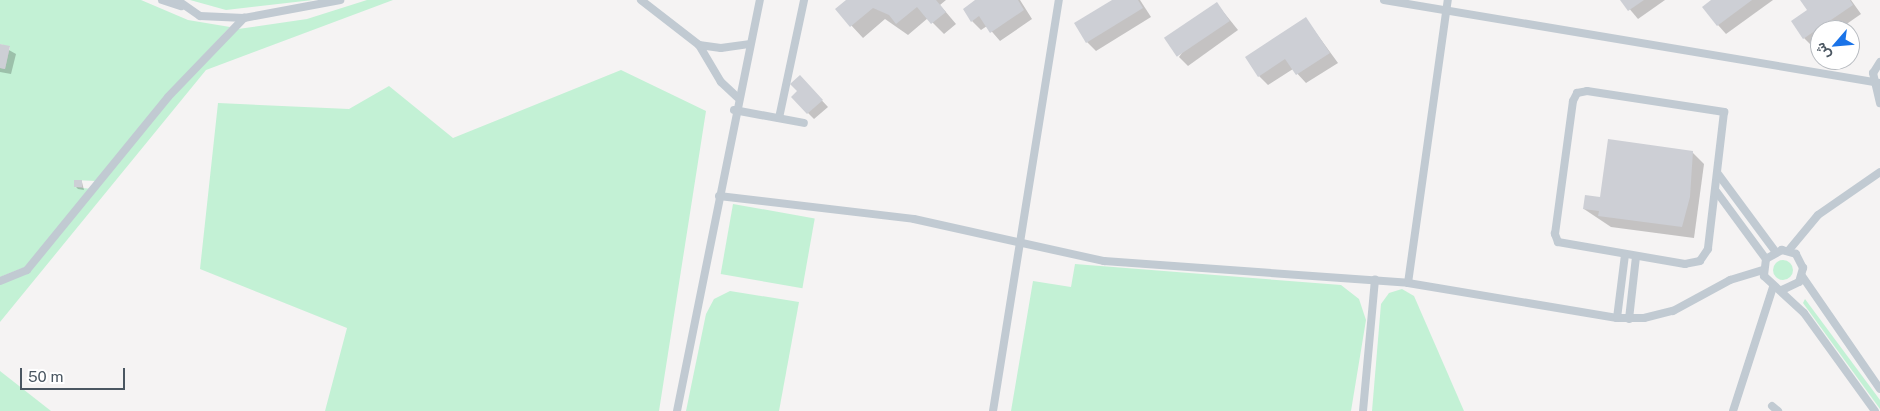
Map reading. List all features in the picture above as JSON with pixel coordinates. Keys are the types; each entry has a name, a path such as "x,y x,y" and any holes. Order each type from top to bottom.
{"lane":[{"path":"162,0 179,3 200,16 244,18 340,0"},
{"path":"641,0 699,45 721,82 737,98"},
{"path":"677,411 720,196 734,110 748,44 760,0"},
{"path":"779,118 804,0"},
{"path":"993,411 1059,0"},
{"path":"1384,0 1877,82"},
{"path":"1408,283 1448,0"},
{"path":"0,281 27,270 168,97 244,18"},
{"path":"699,45 721,48 748,44"},
{"path":"1880,62 1877,82 1880,103"},
{"path":"1577,93 1721,109 1726,119 1716,191 1708,249 1700,262 1690,264 1565,246 1556,238 1572,101 1577,93"},
{"path":"734,110 804,123"},
{"path":"1874,411 1782,290 1773,287 1763,270 1766,259 1775,251 1789,250 1818,216 1880,172"},
{"path":"1718,174 1775,251"},
{"path":"1716,191 1766,259"},
{"path":"720,196 886,215 1020,241 1104,261 1408,283 1629,319 1673,311 1730,280 1763,270"},
{"path":"1789,250 1801,261 1802,276 1880,389"},
{"path":"1617,318 1625,255"},
{"path":"1629,319 1636,257"},
{"path":"1782,290 1794,286 1802,276"},
{"path":"1363,411 1375,280"},
{"path":"1733,411 1773,287"}],"green space":[{"path":"0,0 141,0 188,20 230,27 166,95 96,181 74,180 74,187 92,189 25,267 0,277 0,68 5,69 10,47 0,44"},
{"path":"190,0 313,0 226,10"},
{"path":"367,0 393,0 206,70 0,322 0,284 28,273 171,98 238,29 307,19"},
{"path":"621,70 706,111 659,411 325,411 347,328 200,269 218,103 349,109 389,86 453,138"},
{"path":"733,204 815,218 802,288 721,274"},
{"path":"1783,260 1790,263 1793,270 1790,277 1783,280 1776,277 1773,270 1776,263"},
{"path":"1075,264 1341,285 1359,299 1366,320 1351,411 1011,411 1033,281 1071,287"},
{"path":"1402,289 1414,296 1464,411 1372,411 1381,304 1389,293"},
{"path":"730,291 799,302 779,411 686,411 706,314 714,299"},
{"path":"1805,299 1880,400 1880,409 1803,303"},
{"path":"0,371 51,411 0,411"}],"building":[{"path":"846,0 936,0 946,12 931,24 917,7 896,24 889,15 873,8 850,27 835,9"},
{"path":"975,0 1018,0 1024,10 990,33 979,16 971,22 963,9"},
{"path":"1112,0 1138,0 1143,8 1086,43 1074,23"},
{"path":"1620,0 1644,0 1628,11"},
{"path":"1711,0 1752,0 1717,26 1702,7"},
{"path":"1800,0 1850,0 1853,5 1831,20 1810,20 1810,34 1803,39 1791,21 1807,10"},
{"path":"1217,2 1230,21 1177,57 1164,38"},
{"path":"1306,17 1330,53 1296,75 1285,59 1258,77 1245,57"},
{"path":"0,44 10,46 5,69 0,68"},
{"path":"800,75 823,100 807,114 791,97 797,91 790,84"},
{"path":"1608,139 1693,151 1690,197 1682,227 1598,216 1599,211 1583,209 1585,195 1600,197"},
{"path":"74,180 82,180 82,187 74,187"}]}
